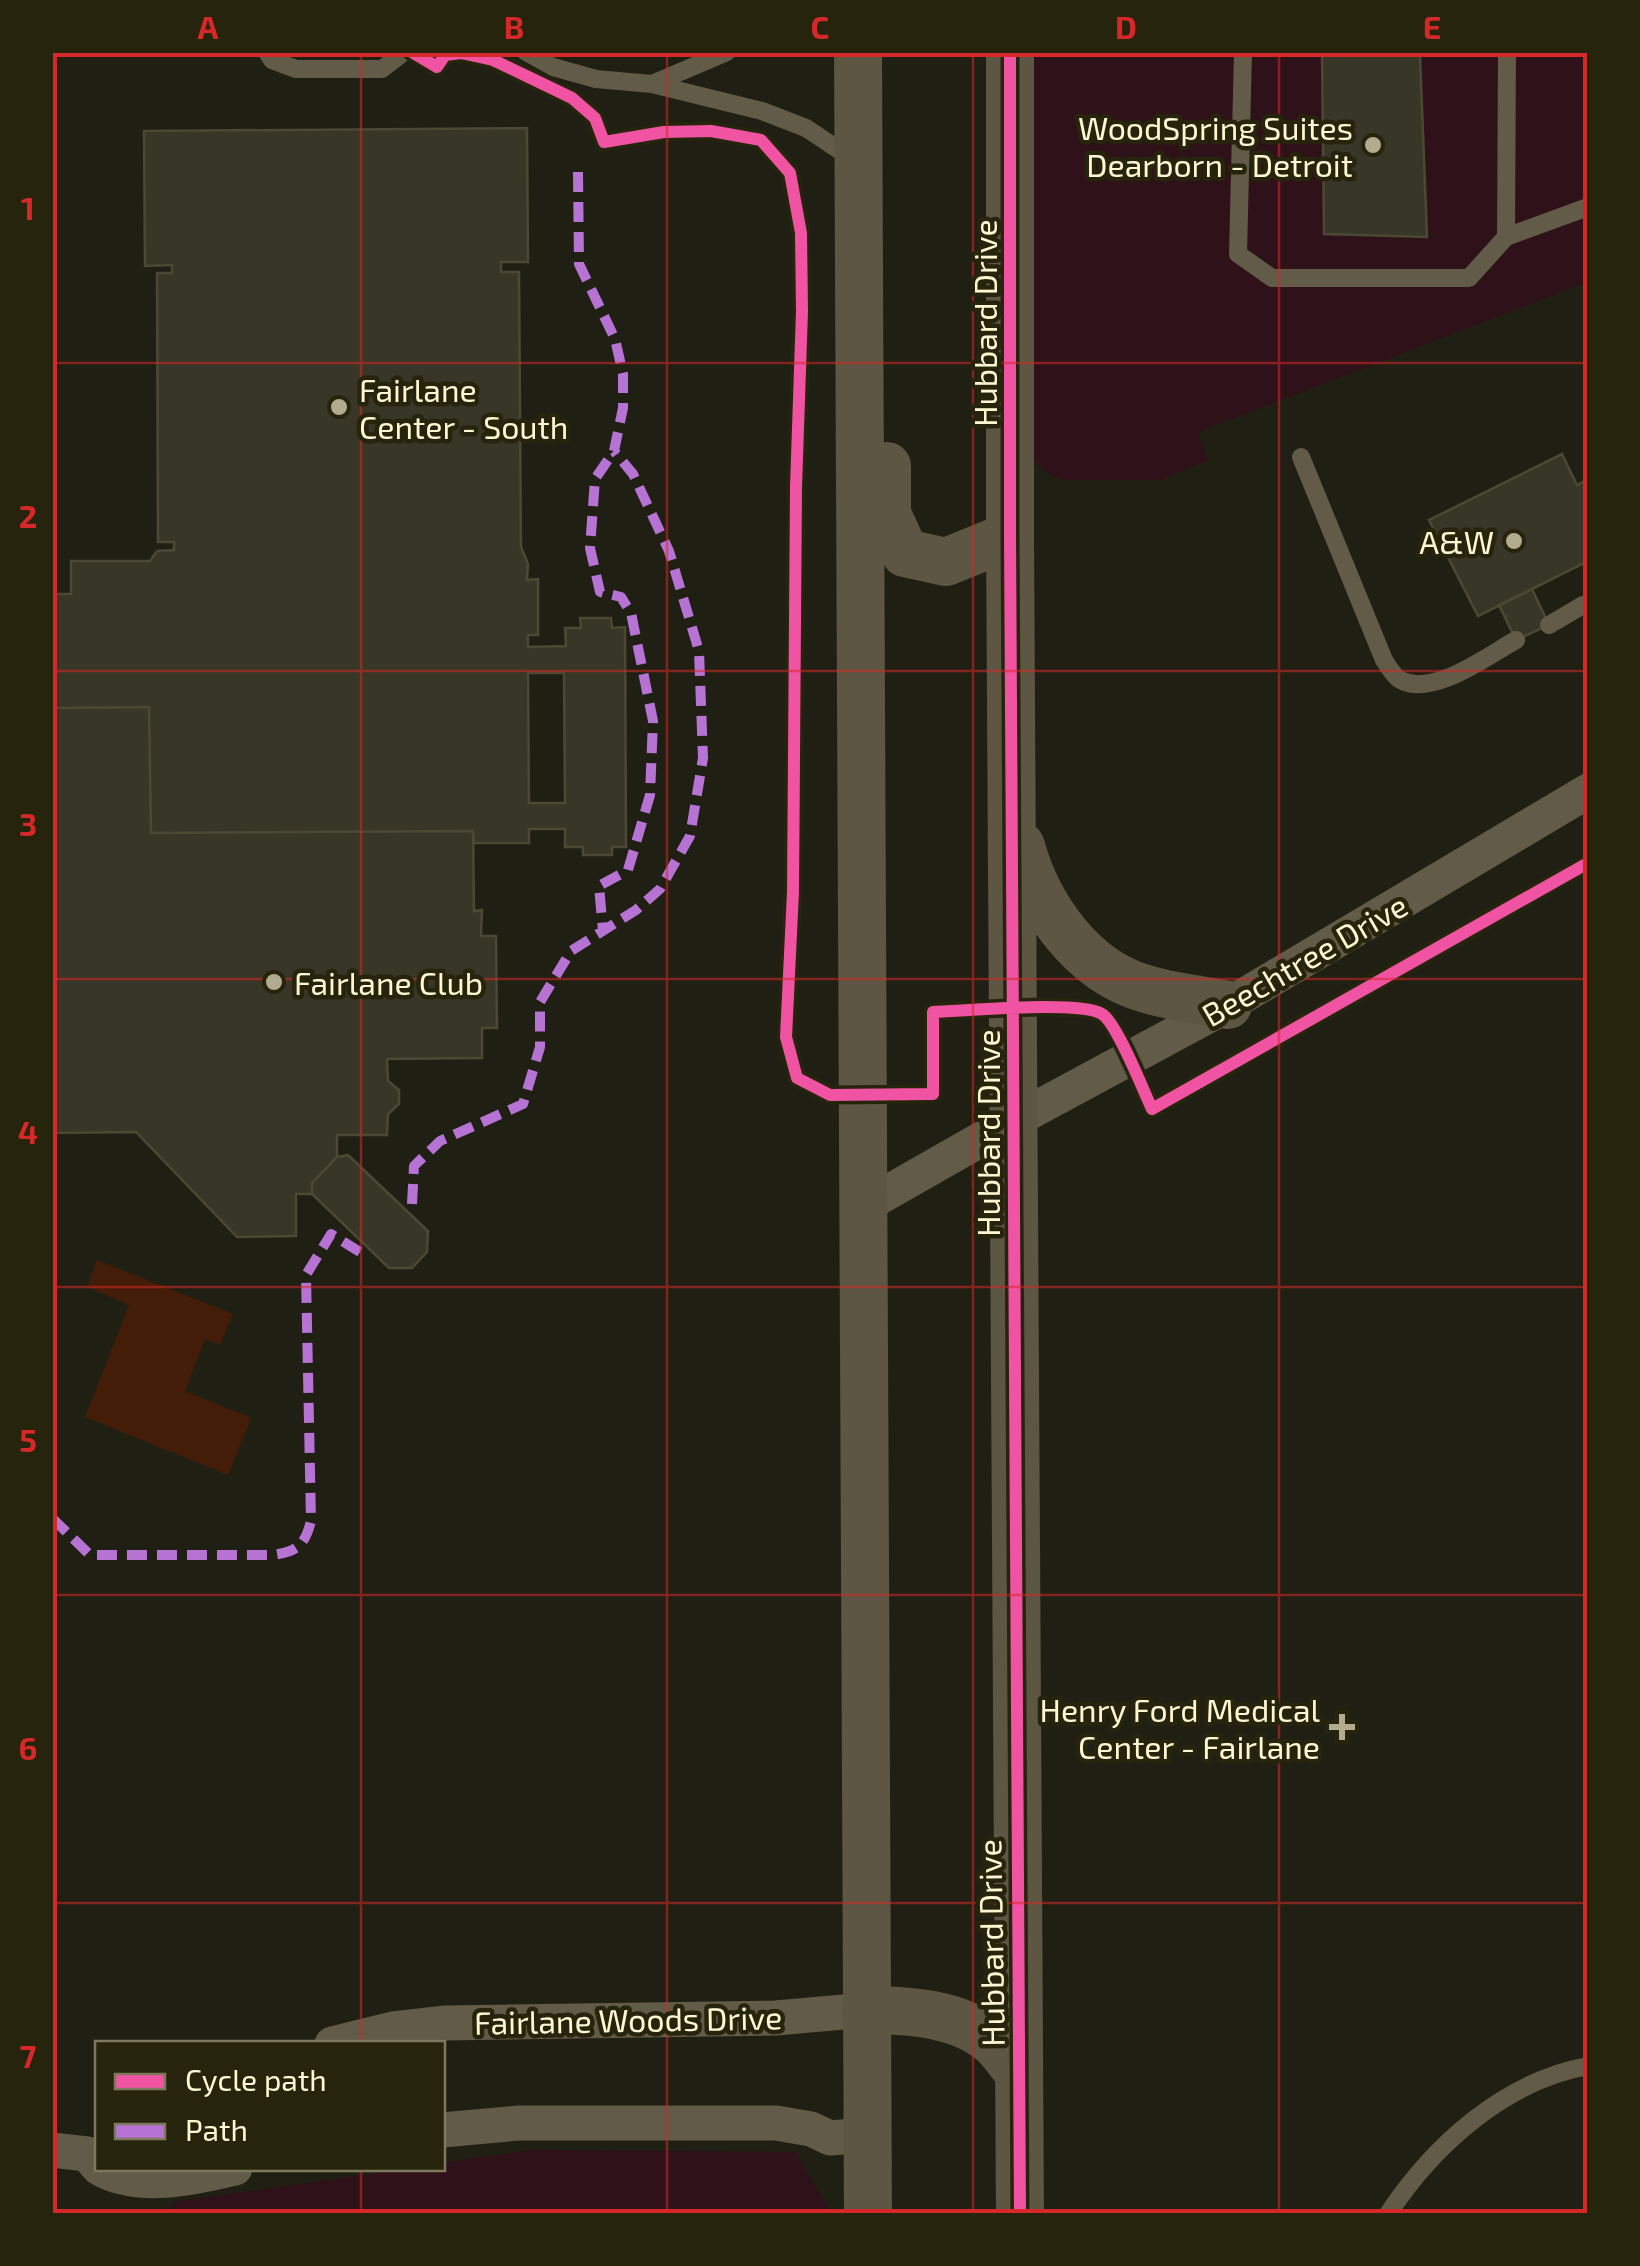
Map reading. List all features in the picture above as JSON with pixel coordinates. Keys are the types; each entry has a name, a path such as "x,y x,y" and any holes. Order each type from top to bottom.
{"street":[{"path":"858,52 868,2214"},
{"path":"990,52 991,115 1013,186"},
{"name":"Hubbard Drive","path":"1010,52 1020,2214"},
{"path":"859,163 885,222 887,514 905,552 946,562 1010,536"},
{"name":"Beechtree Drive","path":"1015,1120 1228,1004 1588,791"},
{"path":"1013,816 1024,857 1042,897 1066,933 1096,964 1120,980 1145,989 1228,1004"},
{"name":"Hubbard Drive","path":"864,1206 1015,1120"},
{"path":"866,2010 896,2010 959,2022 992,2041 1018,2072"},
{"name":"Fairlane Woods Drive","path":"355,2041 446,2023 776,2018 866,2010"},
{"path":"445,2130 520,2124 776,2123 811,2129 830,2138 867,2135"},
{"path":"116,2171 131,2179 145,2180 222,2171"}],"lane":[{"path":"267,52 272,60 296,69 382,69 404,52"},
{"path":"526,52 553,68 596,79 652,84 762,111 806,128 859,163"},
{"path":"652,84 727,52"},
{"path":"1244,52 1238,254 1272,278 1469,278 1506,237 1588,206"},
{"path":"1506,52 1506,237"},
{"path":"1301,457 1384,660 1398,678 1420,684 1445,680 1516,640"},
{"path":"1549,624 1583,605"},
{"path":"1388,2214 1411,2178 1460,2131 1510,2094 1588,2066"}],"shaded area":[{"path":"1025,53 1587,53 1587,282 1198,432 1208,460 1160,480 1057,478 1030,453"},
{"path":"97,1260 233,1314 220,1345 205,1339 185,1391 251,1418 228,1475 85,1417 129,1305 87,1287"},
{"path":"530,2150 795,2152 827,2206 827,2213 172,2213 173,2202 390,2171 445,2171 445,2163"}],"building":[{"name":"WoodSpring Suites Dearborn - Detroit","path":"1322,52 1432,52 1420,55 1427,237 1324,234"},
{"name":"Fairlane Center - South","path":"527,128 528,262 501,262 501,272 519,272 521,547 528,564 527,580 538,579 538,635 528,635 528,647 566,646 565,628 581,628 580,618 611,618 612,628 625,627 626,847 612,847 612,855 583,855 583,847 565,847 565,829 529,829 529,843 474,843 473,831 151,833 149,707 52,708 52,594 71,594 71,561 150,561 157,551 174,550 174,542 158,542 157,273 172,273 172,265 145,266 144,131","holes":["528,673 564,673 565,803 529,803"]},
{"name":"A&W","path":"1562,454 1577,485 1588,479 1588,561 1478,616 1429,520"},
{"path":"1532,589 1549,625 1516,640 1499,605"},
{"name":"Fairlane Club","path":"149,707 151,833 473,831 474,911 482,910 481,936 496,936 497,1028 482,1028 482,1058 387,1059 388,1081 399,1090 399,1104 388,1114 387,1135 337,1135 337,1157 312,1183 312,1194 296,1194 296,1236 237,1237 136,1132 52,1133 52,708"},
{"path":"348,1155 428,1231 427,1252 412,1268 389,1268 312,1194 312,1183 337,1157"}],"marked path":[{"path":"578,172 579,264 615,339 623,374 623,408 614,451 595,479 590,548 600,592 621,597 631,613 653,721 650,795 628,870 599,886 603,931"},
{"path":"412,1204 414,1166 440,1141 523,1104 540,1047 540,1002 571,951 636,910 660,889 690,836 703,758 699,651 669,551 633,474 614,451"},
{"path":"52,1518 90,1555 272,1555 299,1546 311,1521 306,1275 331,1234 360,1252"}],"cycle path":[{"path":"412,52 437,67 445,55 461,53 493,60 572,98 595,118 604,142 664,132 711,131 761,140 790,173 801,233 802,311 796,487 793,892 786,1037 797,1078 830,1095 933,1094 933,1012 1071,1008 1090,1010 1108,1020 1152,1109 1588,863"},
{"path":"1010,52 1020,2214"}],"place":[{"name":"WoodSpring Suites Dearborn - Detroit","path":"1373,145"},
{"name":"Fairlane Center - South","path":"339,407"},
{"name":"A&W","path":"1514,541"},
{"name":"Fairlane Club","path":"274,982"},
{"name":"Henry Ford Medical Center - Fairlane","path":"1342,1727"}]}
